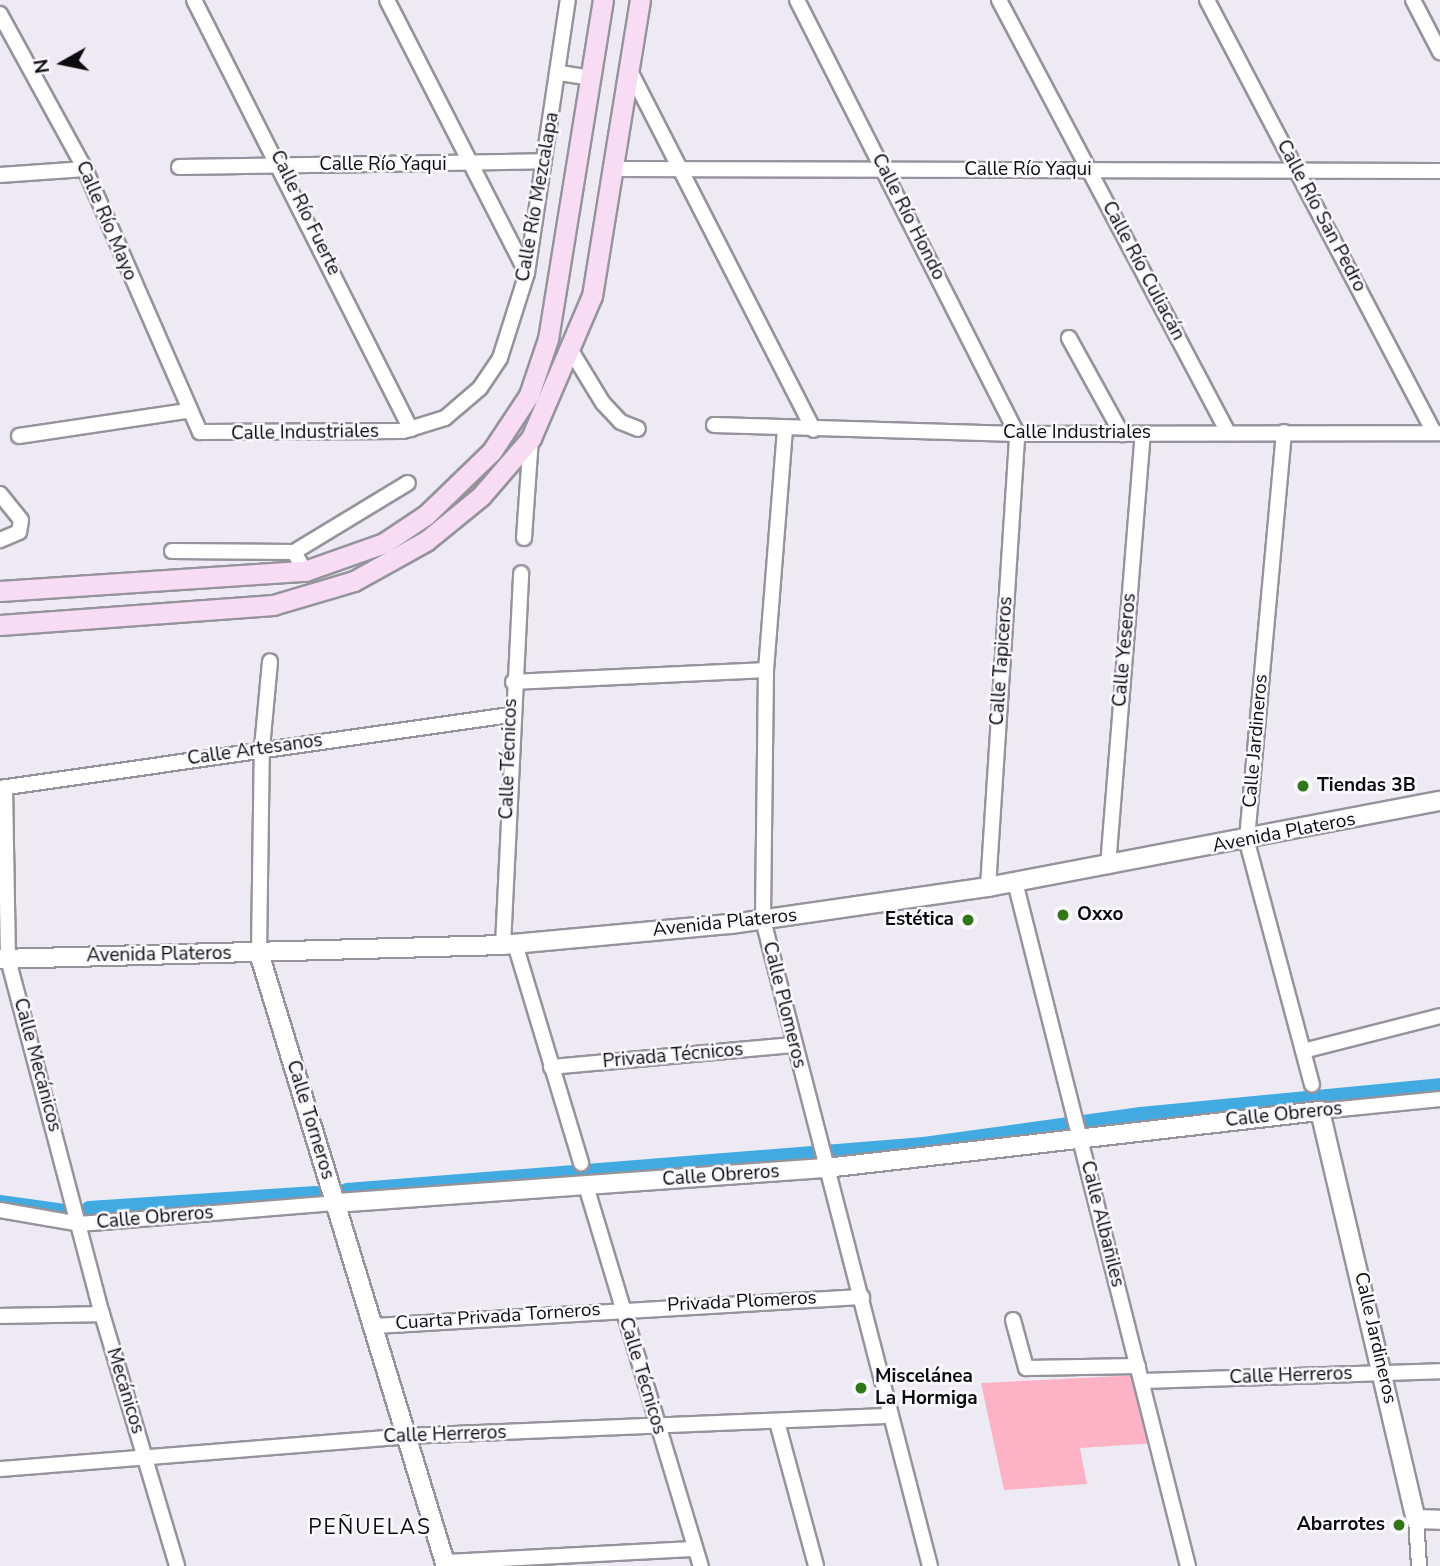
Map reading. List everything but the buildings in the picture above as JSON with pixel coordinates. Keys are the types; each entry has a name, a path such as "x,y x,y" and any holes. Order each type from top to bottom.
{"main road":[{"path":"0,591 305,571 384,543 426,515 492,451 529,395 553,314 603,0"},
{"path":"0,625 273,605 354,581 426,541 481,496 531,438 592,296 616,169 640,0"}],"street":[{"name":"Calle Río Fuerte","path":"194,0 281,164 411,429"},
{"path":"387,0 527,272"},
{"name":"Calle Río Mezcalapa","path":"411,429 445,418 480,388 499,358 527,272 560,73 568,0"},
{"name":"Calle Río Hondo","path":"797,0 886,170 1017,434"},
{"name":"Calle Río Culiacán","path":"999,0 1228,432"},
{"name":"Calle Río San Pedro","path":"1207,0 1437,433"},
{"path":"1413,0 1440,52"},
{"name":"Calle Río Mayo","path":"0,14 85,169 187,411 200,432"},
{"path":"630,71 814,430"},
{"path":"560,73 592,78"},
{"name":"Calle Río Yaqui","path":"180,167 281,164 472,165 544,161"},
{"name":"Calle Río Yaqui","path":"616,169 681,167 1440,171"},
{"path":"0,175 85,169"},
{"path":"1069,338 1122,434"},
{"path":"570,349 603,403 621,422 638,429"},
{"path":"19,436 187,411"},
{"name":"Calle Industriales","path":"713,425 1017,434 1437,433"},
{"name":"Calle Industriales","path":"200,432 411,429"},
{"name":"Calle Plomeros","path":"785,429 766,670 763,920 930,1566"},
{"name":"Calle Jardineros","path":"1284,432 1247,842 1312,1084"},
{"name":"Calle Tapiceros","path":"988,887 1017,434"},
{"name":"Calle Yeseros","path":"1108,866 1143,434"},
{"path":"524,538 531,438"},
{"path":"172,551 294,552 408,483"},
{"path":"0,494 21,520 19,532 0,540"},
{"path":"294,552 305,571"},
{"name":"Calle Técnicos","path":"521,573 510,715 509,944 581,1163"},
{"name":"Calle Torneros","path":"270,661 262,748 260,953 446,1564"},
{"path":"513,682 766,670"},
{"name":"Calle Artesanos","path":"2,788 262,748 510,715"},
{"name":"Calle Mecánicos","path":"2,788 4,959 79,1219"},
{"name":"Avenida Plateros","path":"4,959 509,944 763,920 988,887 1247,842 1440,801"},
{"name":"Calle Albañiles","path":"1014,882 1188,1566"},
{"path":"1303,1051 1440,1016"},
{"name":"Privada Técnicos","path":"551,1067 794,1045"},
{"name":"Calle Obreros","path":"0,1210 79,1219 586,1186 825,1166 1077,1126 1320,1111 1440,1099"},
{"name":"Calle Jardineros","path":"1320,1111 1384,1373 1416,1519 1419,1566"},
{"name":"Calle Técnicos","path":"586,1186 701,1566"},
{"name":"Mecánicos","path":"79,1219 102,1314 177,1566"},
{"name":"Privada Plomeros","path":"621,1308 862,1297"},
{"name":"Cuarta Privada Torneros","path":"374,1326 621,1308"},
{"path":"0,1316 102,1314"},
{"path":"1013,1320 1026,1368 1138,1366"},
{"name":"Calle Herreros","path":"1143,1381 1440,1371"},
{"name":"Calle Herreros","path":"0,1469 144,1455 407,1436 659,1429 891,1416"},
{"path":"777,1422 816,1566"},
{"path":"1416,1519 1440,1520"},
{"path":"446,1564 695,1549"}],"shaded area":[{"path":"1140,1375 1157,1443 1080,1448 1087,1484 1004,1490 981,1383"}],"waterway":[{"path":"347,1191 924,1145 1141,1115 1440,1086"},
{"path":"89,1209 316,1194"},
{"path":"0,1203 64,1212"}],"place":[{"name":"Tiendas 3B","path":"1303,786"},
{"name":"Oxxo","path":"1063,915"},
{"name":"Estética","path":"968,920"},
{"name":"Miscelánea La Hormiga","path":"861,1388"},
{"name":"Abarrotes","path":"1399,1525"}],"district":[{"name":"PEÑUELAS","path":"370,1527"}]}
